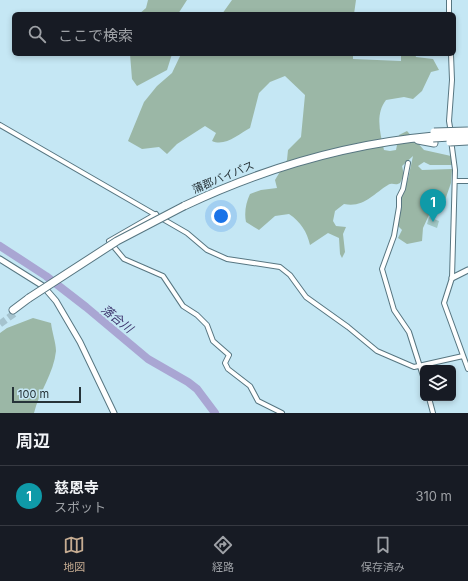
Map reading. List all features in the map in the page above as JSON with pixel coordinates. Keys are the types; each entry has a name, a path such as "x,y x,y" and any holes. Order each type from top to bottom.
{"highway":[{"path":"434,137 468,133"},
{"path":"434,137 468,141"},
{"name":"蒲郡バイパス","path":"14,312 117,241 239,181 295,162 338,150 405,138 434,137"},
{"name":"蒲郡バイパス","path":"185,208 218,193 297,165 340,153 434,137"}],"street":[{"path":"449,0 449,12"},
{"path":"451,56 452,80 449,121 455,181 452,278 444,303 468,369"},
{"path":"0,125 156,214 187,233 207,250 227,259 280,267 290,275 306,296 348,327 377,351 414,366 463,356"},
{"path":"408,163 403,189 399,197 399,207 394,236 382,269 394,310 409,332 420,365"},
{"path":"455,181 468,181"},
{"path":"156,214 109,241 124,259 162,276 183,306 197,315 207,325 213,340 228,355 225,363 228,369 250,386 258,401 282,413"},
{"path":"0,259 43,286 56,301 80,342 114,413"},
{"path":"452,278 468,270"},
{"path":"430,401 433,413"}],"green space":[{"path":"148,0 187,0 179,12 141,12 146,8"},
{"path":"232,0 356,0 354,12 223,12"},
{"path":"130,56 171,56 167,70 137,86 132,79"},
{"path":"180,56 353,56 353,59 401,61 401,56 416,56 433,59 439,70 431,72 422,91 413,99 404,97 386,100 380,111 379,124 384,150 396,150 399,135 407,131 424,150 451,156 452,165 430,165 424,162 418,166 422,170 452,169 451,183 444,203 434,204 423,228 422,241 407,244 398,238 402,230 398,226 402,204 401,198 408,179 413,156 402,166 404,175 400,183 390,184 363,202 351,205 344,204 335,211 333,221 336,226 346,227 343,234 345,252 342,258 340,254 339,238 328,233 310,245 303,228 297,220 289,214 275,216 259,230 246,222 245,215 247,200 250,194 261,190 277,188 275,180 287,160 288,150 301,137 305,95 285,76 270,82 259,93 250,128 237,136 222,142 212,141 216,133 205,126 177,144 167,154 159,147 142,149 128,141 144,102 157,86 172,73"},
{"path":"33,318 51,323 56,351 55,359 34,413 0,413 0,333 7,328"}],"building":[{"path":"429,217 439,221 437,228 427,224"}],"waterway":[{"name":"落合川","path":"0,246 46,276 86,307 148,359 188,382 197,389 215,413"}],"tunnel":[{"path":"0,324 15,313"}],"place":[{"name":"慈恩寺","path":"433,222"}]}
